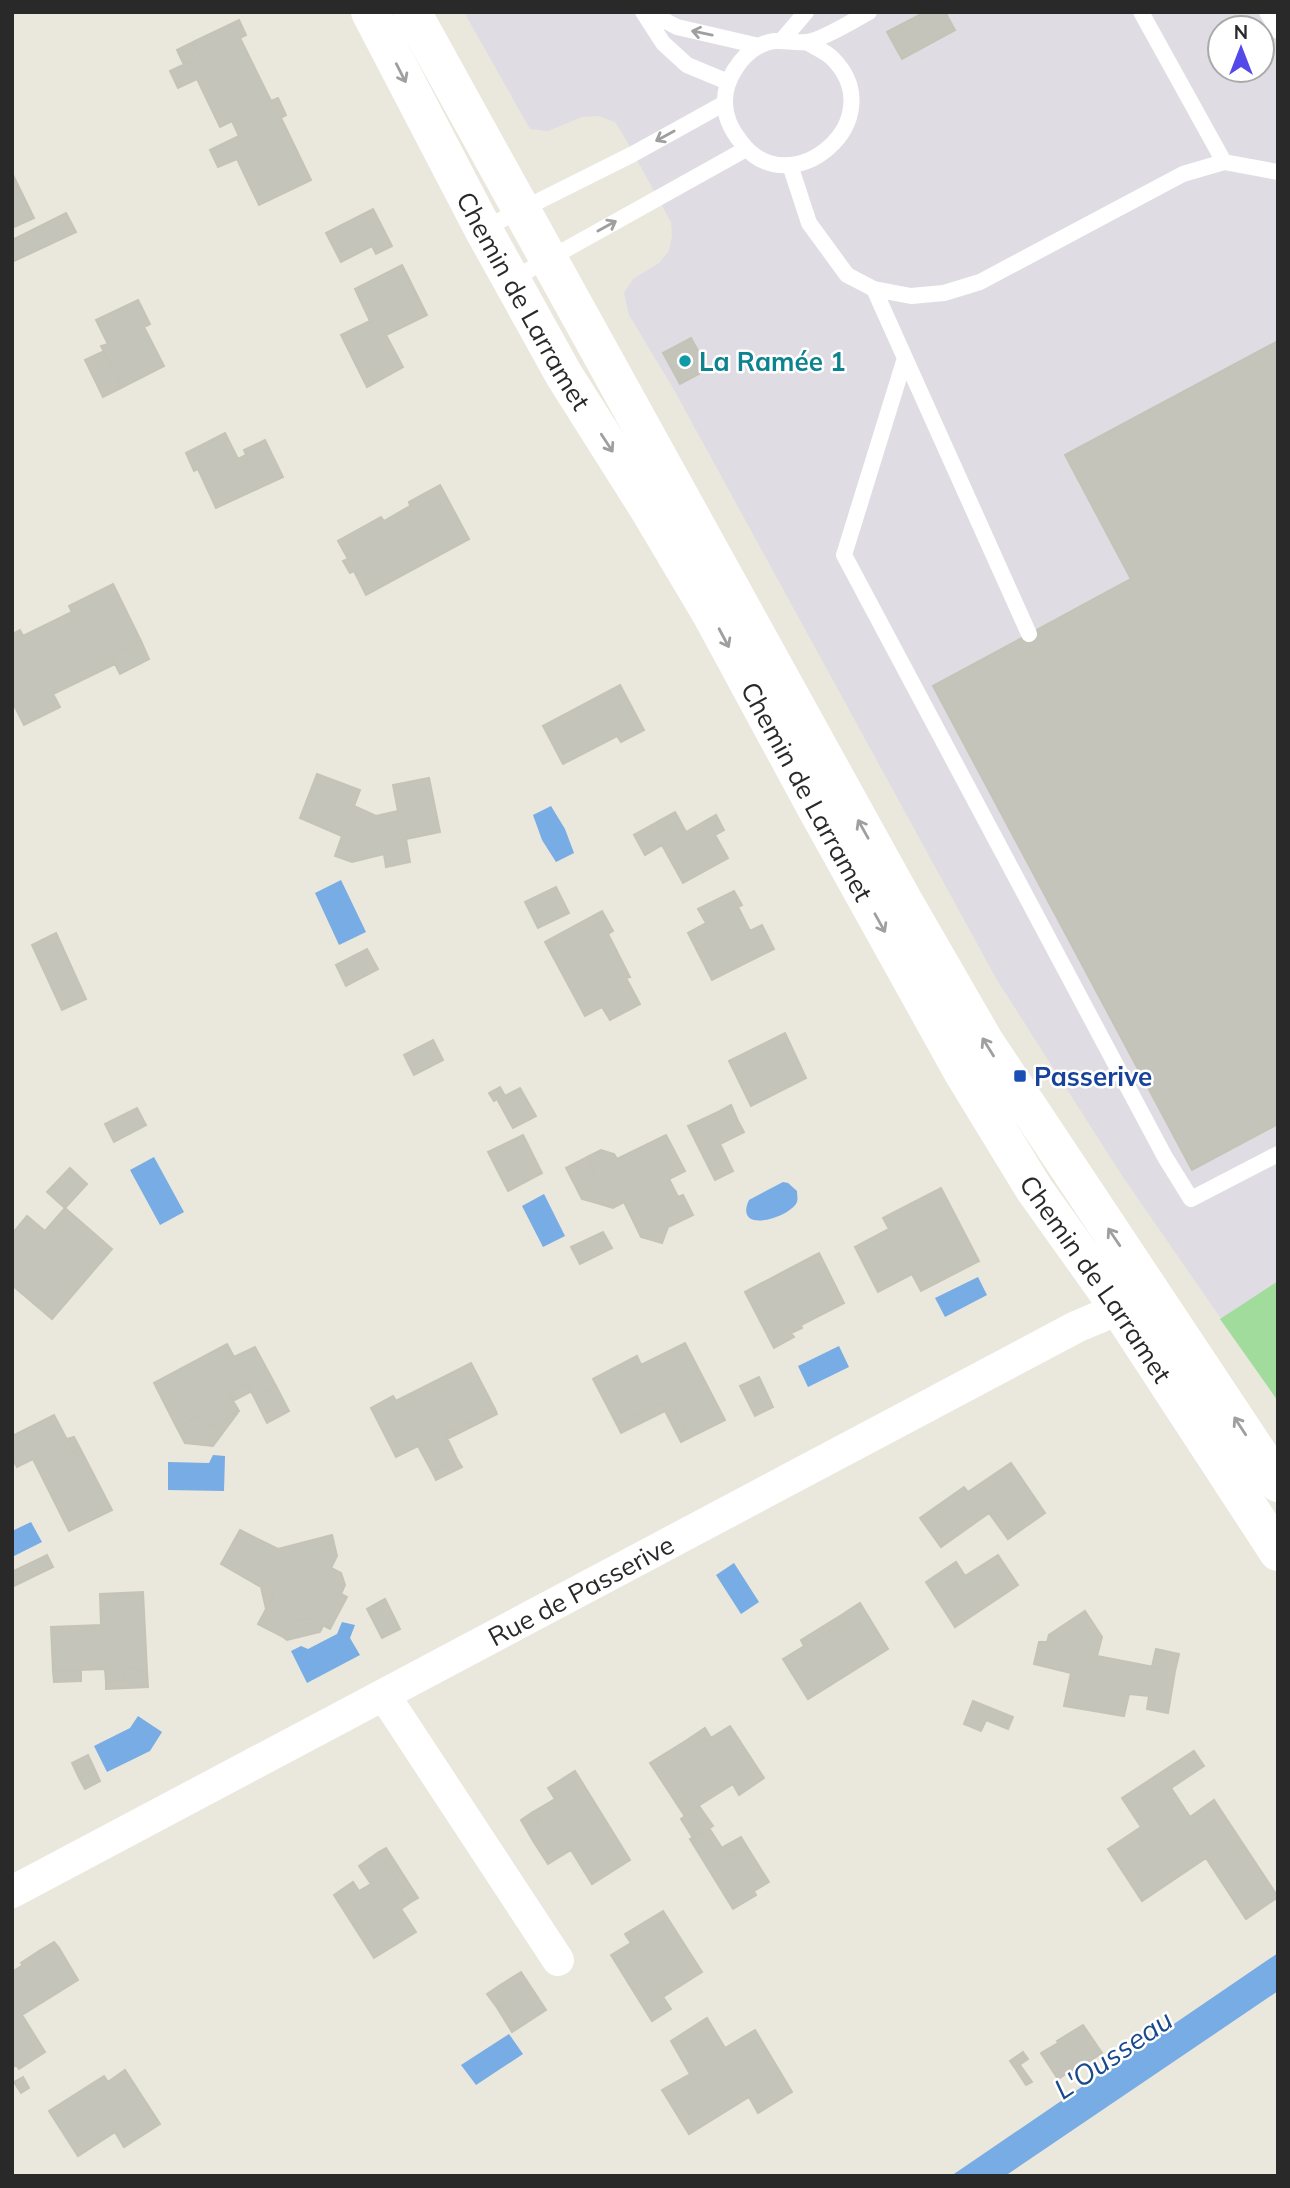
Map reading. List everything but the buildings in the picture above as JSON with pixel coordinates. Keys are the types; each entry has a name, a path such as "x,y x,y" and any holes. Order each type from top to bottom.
{"main road":[{"name":"Chemin de Larramet","path":"370,12 483,229 564,375 649,508 711,614 962,1071 1034,1189 1133,1297 1278,1483"},
{"name":"Chemin de Larramet","path":"412,12 902,900 1027,1107 1278,1552"}],"street":[{"name":"Rue de Passerive","path":"12,1892 1133,1297"},
{"path":"384,1695 558,1960"}],"lane":[{"path":"643,12 663,43 687,65 728,82"},
{"path":"648,12 677,27 759,46"},
{"path":"783,39 806,12"},
{"path":"808,43 869,12"},
{"path":"1140,12 1224,162"},
{"path":"1267,12 1278,31"},
{"path":"783,39 808,43 830,56 844,74 851,99 848,123 837,141 815,159 790,165 767,162 746,149 731,130 724,103 728,82 740,61 759,46 783,39"},
{"path":"483,229 633,154 724,103"},
{"path":"511,280 746,149"},
{"path":"790,165 809,223 847,275 874,289 911,296 944,293 981,282 1183,174 1224,162 1278,172"},
{"path":"874,289 1029,634"},
{"path":"905,358 844,555 1164,1157 1191,1199 1278,1154"}],"shaded area":[{"path":"464,12 1278,12 1278,1401 1123,1177 997,980 673,388 629,315 624,293 633,279 659,263 669,251 672,236 671,222 625,138 615,122 598,116 582,117 548,131 530,129"}],"green space":[{"path":"1278,1281 1278,1401 1220,1319"}],"water":[{"path":"551,806 565,829 574,853 556,862 542,840 533,815"},
{"path":"341,880 366,932 339,945 315,893"},
{"path":"154,1157 184,1212 160,1225 130,1170"},
{"path":"783,1182 797,1191 797,1202 792,1208 775,1218 755,1220 749,1217 746,1211 749,1200"},
{"path":"544,1194 565,1236 543,1247 522,1206"},
{"path":"978,1277 987,1295 945,1317 935,1298"},
{"path":"839,1346 849,1367 808,1387 798,1366"},
{"path":"213,1455 225,1456 224,1491 168,1490 168,1462 209,1463"},
{"path":"31,1522 42,1542 12,1557 12,1531"},
{"path":"734,1563 759,1602 741,1614 716,1575"},
{"path":"342,1622 355,1625 350,1638 360,1655 307,1683 291,1651 301,1646 308,1649 337,1634"},
{"path":"138,1716 162,1732 150,1751 107,1772 94,1746 130,1728"},
{"path":"1278,1953 1278,1991 1005,2176 951,2176"},
{"path":"509,2034 523,2054 476,2085 461,2065"}],"place":[{"name":"La Ramée 1","path":"685,361"},
{"name":"Passerive","path":"1020,1076"}],"water label":[{"name":"L'Ousseau","path":"1113,2054"}]}
